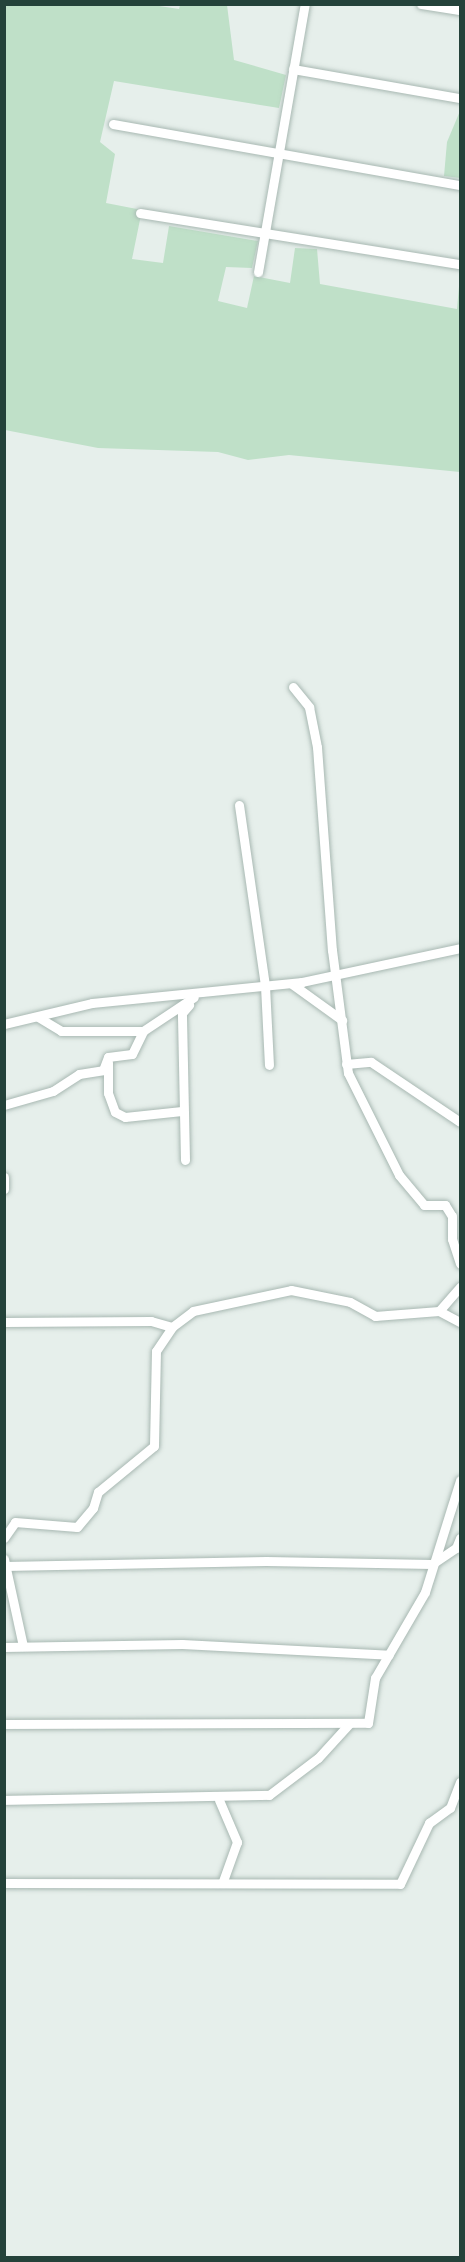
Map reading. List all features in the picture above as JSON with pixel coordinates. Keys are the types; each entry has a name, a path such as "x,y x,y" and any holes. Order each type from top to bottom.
{"street":[{"path":"258,272 305,4"},
{"path":"421,4 460,10"},
{"path":"294,69 460,98"},
{"path":"113,124 460,185"},
{"path":"140,213 265,235 460,264"},
{"path":"294,687 309,707 317,747 335,975 346,1064 399,1174 424,1205 445,1205 452,1216 452,1239 460,1264"},
{"path":"239,805 265,986 269,1065"},
{"path":"4,1024 92,1003 196,996 235,985 292,984 460,948"},
{"path":"292,984 342,1020"},
{"path":"108,1057 132,1054 143,1031 196,996"},
{"path":"185,1160 182,1111 182,1013 196,996"},
{"path":"38,1017 61,1031 143,1031"},
{"path":"108,1057 108,1093 115,1112 125,1117 182,1111"},
{"path":"4,1105 53,1091 79,1074 103,1070 108,1057"},
{"path":"346,1064 371,1062 460,1122"},
{"path":"4,1177 4,1189"},
{"path":"439,1311 460,1287"},
{"path":"4,1538 15,1522 76,1527 93,1508 98,1492 154,1446 156,1351 171,1327 193,1311 291,1290 350,1302 375,1316 439,1311 460,1322"},
{"path":"4,1322 151,1321 171,1327"},
{"path":"4,1724 350,1723 372,1720 373,1686 389,1655 412,1621 460,1480"},
{"path":"23,1646 5,1564 266,1561 432,1564 456,1548 460,1538"},
{"path":"4,1647 287,1646 389,1655"},
{"path":"4,1800 219,1800 277,1791 350,1723"},
{"path":"4,1883 223,1881 400,1884 429,1823 450,1808 460,1782"},
{"path":"219,1800 237,1842 223,1881"}],"green space":[{"path":"146,4 179,9 180,5 227,5 234,60 286,75 279,108 114,81 100,142 115,154 106,203 142,210 132,259 163,263 169,226 258,241 252,268 226,267 218,301 247,308 254,276 290,283 295,248 317,249 320,284 457,309 460,275 460,472 289,455 248,460 218,452 98,448 5,430 4,5"},
{"path":"460,111 460,178 444,176 447,142"}]}
